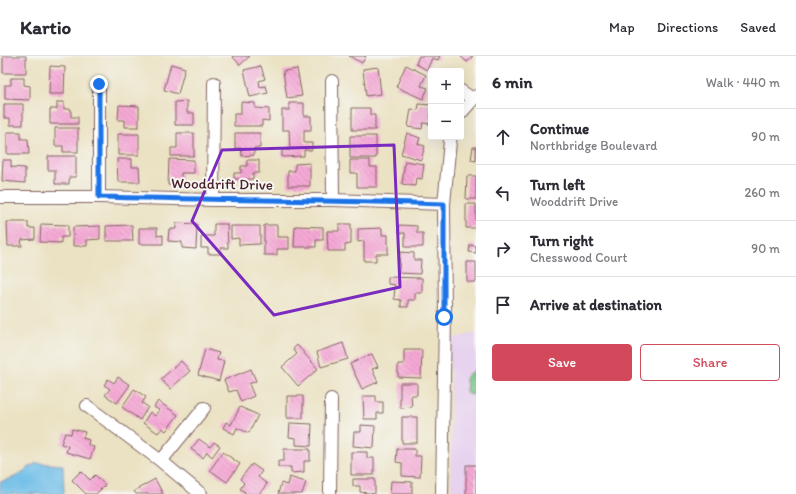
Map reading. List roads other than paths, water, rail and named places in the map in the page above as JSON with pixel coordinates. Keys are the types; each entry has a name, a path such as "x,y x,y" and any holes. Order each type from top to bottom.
{"street":[{"path":"332,81 333,200"},
{"path":"213,200 214,83"},
{"path":"99,84 99,197"},
{"path":"464,92 475,97 464,110"},
{"path":"442,494 444,204 450,140"},
{"name":"Wooddrift Drive","path":"0,197 333,200 444,204"},
{"path":"330,494 331,399"},
{"path":"87,406 161,461 200,494"},
{"path":"161,461 204,408"}],"water":[{"path":"36,463 63,465 64,494 0,494 0,482 15,477"}]}
